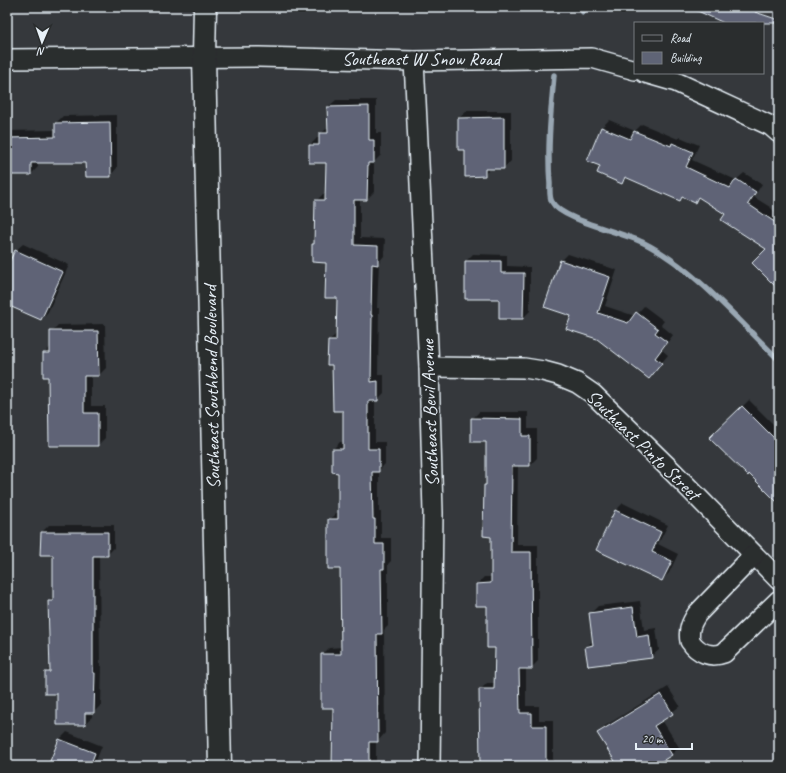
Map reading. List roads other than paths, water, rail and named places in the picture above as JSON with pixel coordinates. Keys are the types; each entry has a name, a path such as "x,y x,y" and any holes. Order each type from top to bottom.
{"street":[{"name":"Southeast Southbend Boulevard","path":"205,7 204,57 220,766"},
{"name":"Southeast W Snow Road","path":"7,59 259,57 414,61 592,58 634,70"},
{"name":"Southeast Bevil Avenue","path":"414,61 429,367 433,513 430,766"},
{"path":"648,74 676,82 771,126 779,134"},
{"name":"Southeast Pinto Street","path":"429,367 524,368 558,375 577,383 593,394 673,472 779,580"},
{"path":"754,555 697,614 690,629 690,641 702,652 717,656 724,652 779,600"}],"waterway":[{"path":"583,12 584,7"},
{"path":"554,75 549,156 550,198 552,202 558,208 579,220 642,242 679,265 714,295 779,360"}]}
